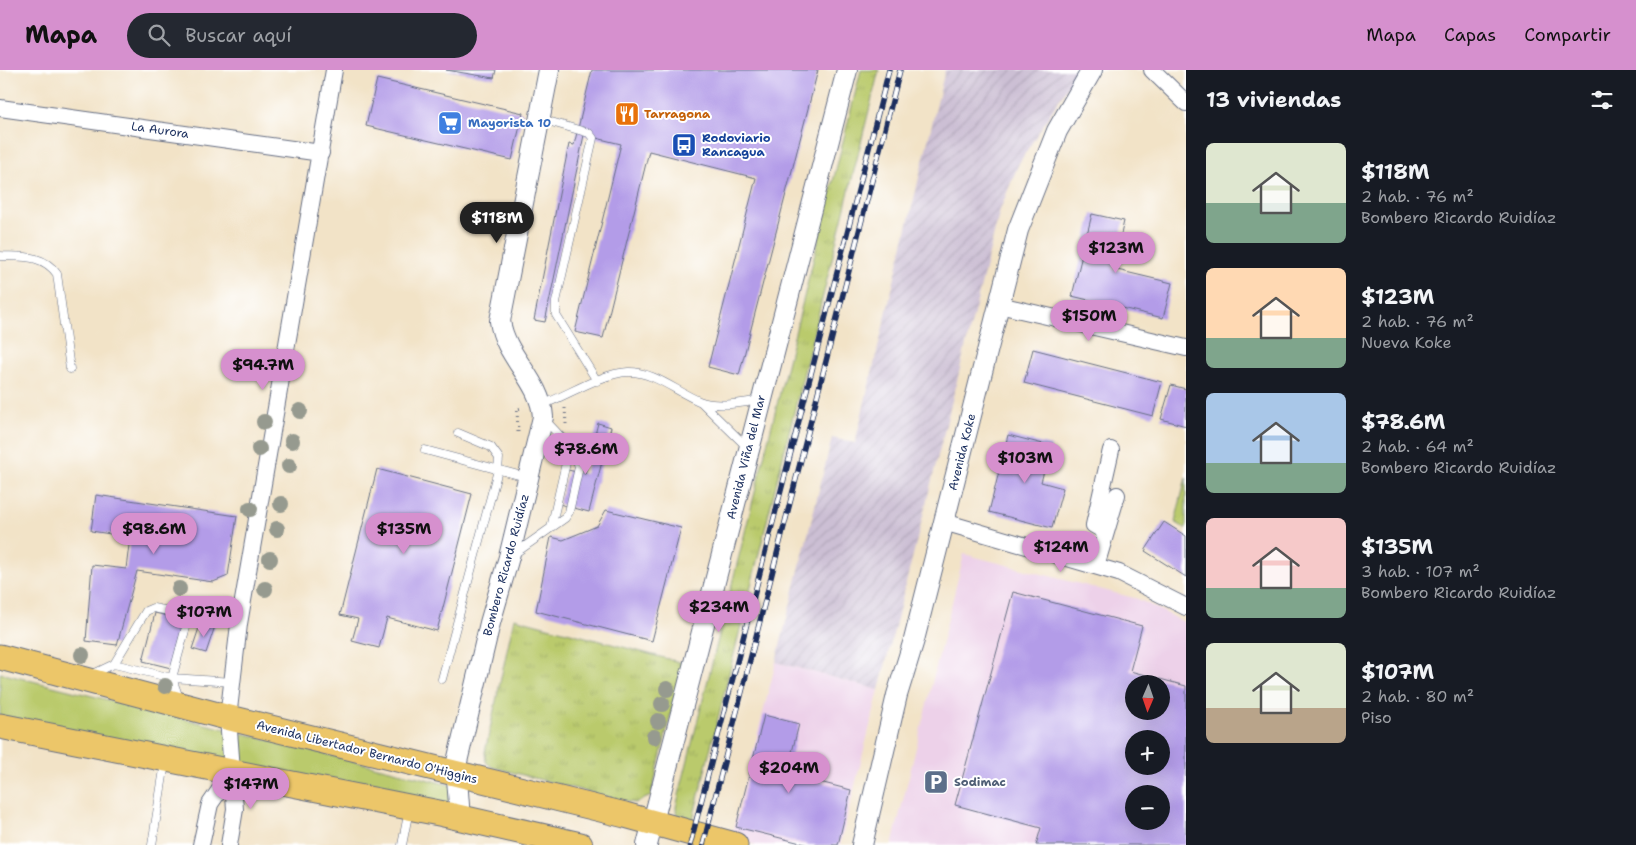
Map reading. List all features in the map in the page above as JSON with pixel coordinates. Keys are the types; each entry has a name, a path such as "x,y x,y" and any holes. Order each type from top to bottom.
{"main road":[{"name":"Avenida Libertador Bernardo O'Higgins","path":"0,657 228,718 455,774 650,834 735,845"},
{"path":"0,726 410,807 580,845"}],"street":[{"path":"229,845 235,809 228,718 239,624 334,70"},
{"path":"543,411 507,345 501,332 500,321 538,118 549,70"},
{"name":"Avenida Viña del Mar","path":"650,834 760,400 847,70"},
{"name":"Avenida Koke","path":"862,845 897,695 914,640 1018,230 1057,131 1092,70"},
{"path":"1152,70 1186,103"},
{"name":"La Aurora","path":"0,108 321,153"},
{"path":"998,305 1186,348"},
{"name":"Bombero Ricardo Ruidíaz","path":"460,818 455,774 490,623 509,557 543,411"},
{"path":"1106,532 1094,525 1111,450"},
{"path":"1096,566 1117,495"},
{"path":"944,522 1130,577 1186,607"},
{"path":"201,845 210,804 232,772"}],"lane":[{"path":"538,118 590,133 593,138 556,302 556,315 597,381"},
{"path":"0,256 43,260 57,274 70,369"},
{"path":"509,557 565,518 571,503 579,467 543,411 563,397 597,381 629,372 641,374 700,402 748,448"},
{"path":"700,402 730,404 760,400"},
{"path":"442,679 498,470 499,458 497,452 491,448 458,434"},
{"path":"425,450 528,478"},
{"path":"551,528 569,450"},
{"path":"82,680 114,664 146,611 153,608 239,624"},
{"path":"181,705 172,678 189,616"},
{"path":"114,664 172,678 233,682"},
{"path":"152,845 166,759"},
{"path":"402,845 410,807"}],"path":[{"path":"563,397 566,417 563,441"}],"shaded area":[{"path":"945,70 1078,70 1019,163 1000,210 879,690 776,662 832,438 855,443"},
{"path":"964,554 1138,599 1186,623 1186,845 892,845"},
{"path":"776,662 879,690 840,845 756,845 731,838"}],"green space":[{"path":"861,70 879,70 691,827 677,821 676,807"},
{"path":"1186,478 1186,529 1175,522"},
{"path":"514,618 683,663 651,796 635,803 623,801 492,767 486,762 485,752"},
{"path":"0,673 454,786 455,806 0,718"}],"building":[{"path":"446,70 496,70 494,78"},
{"path":"592,70 818,70 739,375 708,367 756,178 649,151 603,338 575,332 621,144 584,135 545,322 534,320 569,144 574,145"},
{"path":"377,79 523,113 512,160 366,126"},
{"path":"1092,214 1124,221 1113,269 1172,283 1163,318 1072,296"},
{"path":"1033,349 1162,382 1153,416 1024,383"},
{"path":"1171,385 1186,389 1186,426 1161,419"},
{"path":"598,423 611,427 589,512 559,504 568,470 585,474"},
{"path":"1008,435 1051,446 1041,482 1063,488 1052,528 989,512"},
{"path":"377,469 472,494 437,631 387,618 379,648 352,641 358,619 340,615"},
{"path":"96,495 237,516 228,576 213,582 137,571 117,645 86,641 92,565 126,569 130,537 91,531"},
{"path":"606,510 681,528 652,641 536,611 551,537 563,540 597,526"},
{"path":"1164,522 1186,536 1186,577 1145,551"},
{"path":"1013,592 1142,626 1130,671 1145,675 1125,675 1125,720 1170,720 1170,682 1186,686 1186,845 1036,845 1041,828 955,805"},
{"path":"155,613 184,620 171,668 143,661"},
{"path":"201,622 215,626 206,653 192,649"},
{"path":"764,715 799,724 789,764 795,769 796,776 851,790 838,845 809,845 736,827"}],"railway":[{"path":"690,845 889,70"},
{"path":"703,845 900,70"}],"place":[{"name":"Tarragona","path":"627,114"},
{"name":"Mayorista 10","path":"450,123"},
{"name":"Rodoviario Rancagua","path":"684,145"},
{"name":"Sodimac","path":"936,782"}]}
